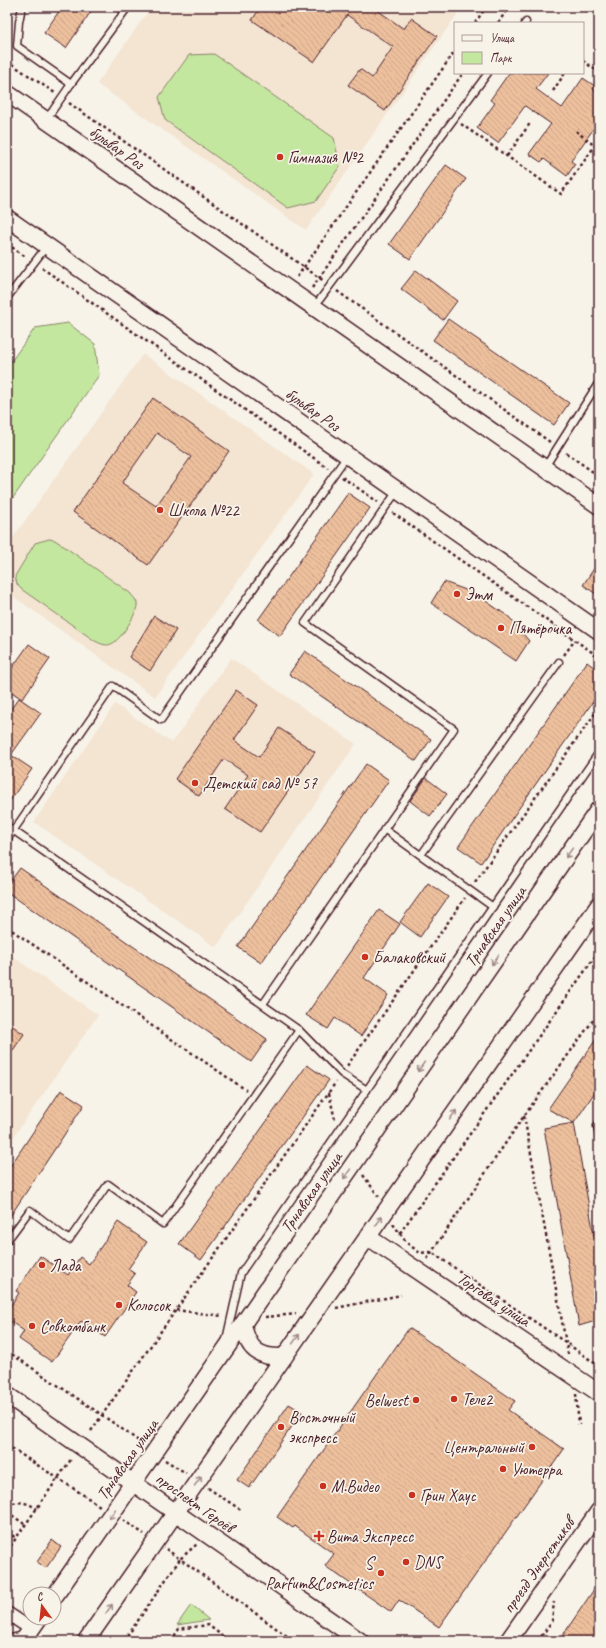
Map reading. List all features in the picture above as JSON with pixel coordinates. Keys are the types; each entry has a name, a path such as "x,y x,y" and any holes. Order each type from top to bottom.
{"street":[{"name":"бульвар Роз","path":"7,93 599,506"},
{"name":"бульвар Роз","path":"7,218 599,631"},
{"name":"Трнавская улица","path":"61,1586 223,1354 240,1320 354,1163 599,809"},
{"path":"583,832 599,828"},
{"path":"86,1641 599,905"},
{"name":"Торговая улица","path":"368,1237 599,1393"},
{"path":"240,1320 245,1336 250,1345 256,1351 264,1356 284,1357"},
{"name":"проспект Героев","path":"7,1395 134,1482 207,1535 360,1641"},
{"name":"проезд Энергетиков","path":"508,1641 599,1511"},
{"path":"7,1613 30,1631"}],"lane":[{"path":"22,7 17,46 71,84"},
{"path":"46,120 128,7"},
{"path":"309,304 330,286 487,74"},
{"path":"7,298 47,246"},
{"path":"544,468 599,382"},
{"path":"7,840 113,686 162,720 347,456"},
{"path":"263,1004 454,729 305,623 397,491"},
{"path":"421,855 559,662"},
{"path":"240,1320 240,1273 493,908 599,752"},
{"path":"7,826 299,1030 342,1074 367,1090"},
{"path":"384,829 493,908"},
{"path":"7,1241 30,1210 69,1240 108,1184 163,1224 299,1030"},
{"path":"599,1123 597,1126 599,1137"},
{"path":"7,1639 30,1631"}],"path":[{"path":"476,22 486,7"},
{"path":"499,22 509,7"},
{"path":"288,289 454,52"},
{"path":"7,61 320,278 599,476"},
{"path":"584,62 599,72"},
{"path":"309,304 320,278 462,74"},
{"path":"553,91 564,74"},
{"path":"454,118 560,194 599,140"},
{"path":"507,156 531,122"},
{"path":"576,131 595,146"},
{"path":"7,244 336,472 599,657"},
{"path":"559,662 575,640"},
{"path":"7,927 254,1095"},
{"path":"400,1233 599,951"},
{"path":"431,1252 524,1116 599,1012"},
{"path":"328,1093 338,1132"},
{"path":"524,1116 565,1342 574,1376 579,1426"},
{"path":"354,1163 388,1208 393,1224 407,1243 420,1253 431,1252 599,1366"},
{"path":"176,1310 240,1320 315,1313 401,1295"},
{"path":"7,1351 102,1415 154,1453 241,1510"},
{"path":"7,1445 180,1559 294,1641"},
{"path":"7,1550 26,1525 72,1457"},
{"path":"7,1505 16,1502 23,1502 30,1504 37,1509"},
{"path":"7,1512 26,1525"},
{"path":"124,1641 180,1559 207,1535 231,1523"},
{"path":"7,1532 16,1538"},
{"path":"538,1641 552,1620"},
{"path":"171,1641 179,1629 208,1625 228,1641"}],"shaded area":[{"name":"Гимназия №2","path":"151,7 450,7 458,13 306,230 97,84"},
{"name":"Школа №22","path":"143,354 314,474 155,697 7,592 7,546"},
{"name":"Детский сад № 57","path":"231,658 356,744 216,947 34,822 115,704 172,743"},
{"path":"7,953 98,1015 7,1146"}],"green space":[{"path":"214,54 334,138 340,166 316,201 288,208 165,120 159,97 189,55"},
{"path":"68,323 95,344 99,375 13,498 7,499 7,367 35,328"},
{"path":"49,539 55,540 130,593 136,600 137,607 129,624 113,643 106,645 95,641 21,589 17,584 15,576 35,543"},
{"path":"191,1605 209,1620 177,1625"}],"building":[{"path":"62,7 94,7 66,48 44,33"},
{"path":"261,7 373,7 404,29 411,18 437,36 385,111 348,85 360,69 372,78 393,47 347,15 314,62 252,20"},
{"path":"508,74 547,74 536,89 562,108 583,78 595,86 593,89 599,94 599,121 571,161 575,164 567,176 544,159 541,162 529,154 551,124 525,106 498,143 477,128 495,103 490,100"},
{"path":"446,165 466,179 410,259 389,244"},
{"path":"416,270 457,301 443,320 401,289"},
{"path":"448,319 569,403 554,425 433,340"},
{"path":"153,398 229,451 148,565 73,512","holes":["157,433 191,457 156,506 122,483"]},
{"path":"348,493 370,508 280,636 258,620"},
{"path":"599,561 599,596 583,585"},
{"path":"444,582 474,593 509,617 529,641 516,661 431,603"},
{"path":"154,616 176,630 150,671 129,657"},
{"path":"29,644 50,659 22,699 7,689 7,675"},
{"path":"305,651 431,739 416,761 289,674"},
{"path":"587,662 599,671 599,693 481,863 458,847"},
{"path":"236,690 258,705 234,740 259,757 279,728 315,752 260,832 225,809 248,775 224,759 199,796 175,779"},
{"path":"19,698 41,713 11,755 32,769 7,805 7,714"},
{"path":"366,764 389,780 261,963 238,947"},
{"path":"426,778 447,794 430,816 410,801"},
{"path":"20,868 267,1039 251,1062 7,892 7,886"},
{"path":"428,883 448,897 420,937 400,922"},
{"path":"379,910 400,924 364,978 388,995 361,1036 335,1018 328,1029 306,1015"},
{"path":"7,1022 24,1034 7,1059"},
{"path":"599,1035 599,1086 574,1123 548,1109"},
{"path":"307,1065 329,1080 201,1260 179,1244"},
{"path":"61,1090 84,1105 7,1221 7,1171"},
{"path":"574,1123 599,1263 599,1320 579,1326 544,1128"},
{"path":"118,1222 147,1242 128,1269 135,1274 127,1285 136,1292 105,1337 81,1321 52,1362 19,1339 24,1331 7,1319 7,1311 19,1293 16,1291 40,1256 68,1275 80,1257 89,1264"},
{"name":"Грин Хаус","path":"409,1328 515,1401 508,1410 564,1449 439,1627 399,1600 391,1612 325,1566 334,1554 295,1526 293,1528 277,1517"},
{"path":"289,1404 302,1412 249,1488 237,1480"},
{"path":"52,1540 61,1547 46,1568 37,1562"},
{"path":"599,1582 599,1641 559,1641"}],"place":[{"name":"Гимназия №2","path":"280,157"},
{"name":"Школа №22","path":"160,510"},
{"name":"Этм","path":"457,594"},
{"name":"Пятёрочка","path":"501,628"},
{"name":"Детский сад № 57","path":"195,783"},
{"name":"Балаковский","path":"365,957"},
{"name":"Лада","path":"42,1265"},
{"name":"Колосок","path":"119,1305"},
{"name":"Совкомбанк","path":"32,1326"},
{"name":"Теле2","path":"454,1399"},
{"name":"Belwest","path":"416,1400"},
{"name":"Восточный экспресс","path":"281,1427"},
{"name":"Центральный","path":"532,1447"},
{"name":"Уютерра","path":"503,1469"},
{"name":"М.Видео","path":"323,1486"},
{"name":"Грин Хаус","path":"412,1495"},
{"name":"Вита Экспресс","path":"319,1536"},
{"name":"DNS","path":"406,1562"},
{"name":"S Parfum&Cosmetics","path":"381,1573"}]}
